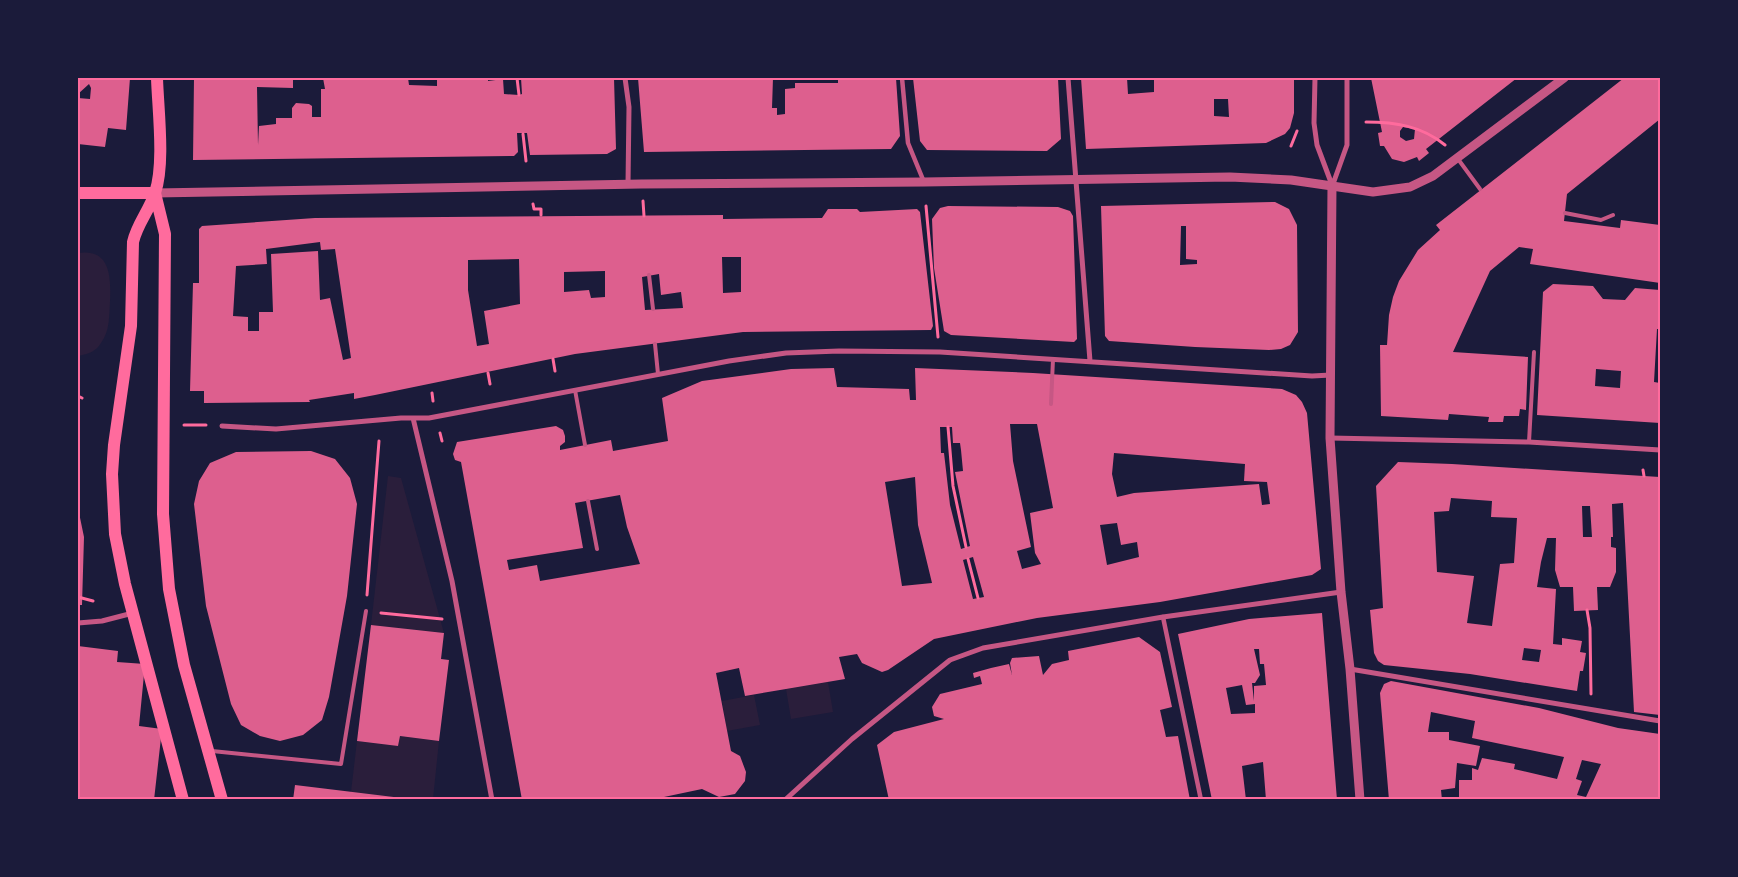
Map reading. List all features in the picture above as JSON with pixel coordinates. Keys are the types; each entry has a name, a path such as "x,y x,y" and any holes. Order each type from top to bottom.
{"main road":[{"path":"157,78 160,150 155,193 165,234 163,514 167,572 175,627 222,800"},
{"path":"78,193 155,193"},
{"path":"155,193 135,232 133,242 131,326 128,355 116,422 112,465 115,534 133,613 183,800"}],"street":[{"path":"625,78 629,107 628,184"},
{"path":"902,78 908,143 924,182"},
{"path":"1068,78 1074,178 1090,361"},
{"path":"1315,78 1314,123 1317,145 1332,185 1330,438 1340,592 1350,669 1360,800"},
{"path":"1332,185 1348,145 1347,78"},
{"path":"155,193 628,184 1259,177 1332,185 1373,192 1410,187 1432,176 1564,78"},
{"path":"222,426 276,429 430,418 658,374 786,353 839,351 940,352 1312,376 1331,375"},
{"path":"412,418 452,581 492,800"},
{"path":"1330,438 1529,442 1660,450"},
{"path":"785,800 852,739 950,660 983,648 1163,617 1340,592"},
{"path":"78,623 102,622 133,613"},
{"path":"1163,617 1201,800"},
{"path":"1350,669 1660,721"}],"lane":[{"path":"1457,158 1480,189"},
{"path":"1565,213 1601,220 1613,215"},
{"path":"649,275 653,309"},
{"path":"655,344 658,374"},
{"path":"1529,442 1534,352"},
{"path":"1051,404 1053,359"},
{"path":"575,390 585,445"},
{"path":"588,501 596,549"},
{"path":"208,751 342,764 366,611"}],"path":[{"path":"517,78 520,95"},
{"path":"1366,122 1386,122 1422,130 1443,144 1457,158"},
{"path":"523,134 526,161"},
{"path":"533,205 534,208 541,208 541,216"},
{"path":"926,206 940,352"},
{"path":"553,359 555,371"},
{"path":"488,373 490,384"},
{"path":"432,393 433,402"},
{"path":"78,396 82,398"},
{"path":"178,426 212,426"},
{"path":"948,427 953,486 966,548"},
{"path":"440,433 442,442"},
{"path":"379,441 366,611 445,620"},
{"path":"1643,470 1644,476"},
{"path":"968,559 978,598"},
{"path":"78,597 93,601"},
{"path":"1587,610 1590,628 1590,709"}],"shaded area":[{"path":"78,253 97,255 103,260 109,275 110,293 108,323 104,338 94,351 78,356"},
{"path":"388,476 401,478 444,633 371,625"},
{"path":"828,682 833,712 791,719 786,689"},
{"path":"754,695 760,725 727,731 722,701"},
{"path":"400,736 439,741 433,799 413,799 351,792 357,741 398,746"}],"building":[{"path":"78,78 130,78 126,130 108,128 105,147 78,144 78,98 90,99 91,88 89,84 78,94"},
{"path":"194,78 293,78 293,88 257,87 258,145 259,126 276,124 276,118 292,118 292,108 296,103 309,104 312,106 312,117 321,117 321,89 325,89 323,78 408,78 409,85 437,86 437,78 488,78 488,81 503,79 504,94 519,95 522,94 521,78 614,78 616,149 607,154 530,155 527,133 517,133 518,152 514,156 193,160"},
{"path":"638,78 773,78 772,108 777,108 777,115 785,114 785,89 795,88 795,83 838,83 838,78 896,78 900,136 891,149 644,152"},
{"path":"913,78 1058,78 1061,139 1047,151 927,150 920,141"},
{"path":"1081,78 1127,78 1128,94 1154,92 1154,78 1294,78 1294,113 1290,128 1285,134 1266,143 1086,149","holes":["1214,99 1228,99 1229,117 1214,116"]},
{"path":"1371,78 1517,78 1426,149 1429,153 1419,161 1417,157 1404,162 1392,159 1384,146 1380,146 1378,133 1382,132","holes":["1403,127 1415,129 1414,139 1406,141 1400,137 1400,131"]},
{"path":"1624,78 1660,78 1660,119 1567,194 1564,221 1620,228 1621,220 1660,225 1660,283 1530,264 1533,249 1519,247 1490,271 1453,352 1528,357 1526,410 1520,409 1519,416 1504,416 1503,422 1488,422 1489,417 1449,414 1448,420 1381,416 1380,345 1387,345 1389,315 1393,297 1399,281 1418,250 1440,230 1436,225"},
{"path":"1275,202 1289,209 1297,225 1298,332 1290,345 1281,349 1269,350 1109,341 1105,336 1101,206","holes":["1181,226 1186,226 1186,259 1197,260 1197,264 1180,265"]},
{"path":"948,206 1058,207 1070,211 1073,216 1077,339 1074,342 951,335 944,331 934,268 932,219 940,208"},
{"path":"828,209 857,209 860,212 917,209 920,212 933,326 931,330 743,332 575,354 354,399 354,393 309,400 310,402 204,403 204,391 190,391 193,283 199,283 199,229 202,226 315,218 723,215 723,219 822,218","holes":["320,242 321,250 335,249 351,358 343,360 330,298 320,300 318,251 271,254 273,312 259,312 259,331 248,331 248,317 233,316 236,266 267,264 266,249","722,257 741,257 741,292 723,293","519,259 520,304 484,311 489,344 477,346 468,290 468,260","605,271 605,297 591,298 589,290 564,292 564,272","659,274 661,295 681,292 683,308 645,310 642,277"]},
{"path":"1553,284 1593,286 1603,299 1625,300 1635,288 1660,290 1660,329 1657,329 1654,382 1660,383 1660,423 1537,415 1543,292","holes":["1596,369 1621,371 1620,388 1595,386"]},
{"path":"834,368 837,387 909,389 910,400 916,400 915,368 1033,373 1282,389 1296,395 1307,413 1321,569 1312,575 1160,602 1037,618 934,639 888,670 882,672 862,663 857,654 839,657 845,679 745,696 739,668 716,673 731,751 740,756 746,772 745,781 735,794 719,797 702,789 664,797 664,800 522,800 461,462 455,460 453,454 457,442 556,426 563,430 565,436 565,442 560,446 560,450 611,440 613,451 668,441 662,398 702,381 791,369","holes":["1010,424 1037,424 1053,508 1030,513 1035,553 1041,564 1022,569 1017,551 1031,547 1013,461","940,427 952,427 953,443 960,443 963,471 955,472 970,546 961,549 950,505 944,453 941,453","1114,453 1245,464 1244,481 1267,482 1270,504 1262,505 1259,484 1134,493 1117,497 1112,474","915,477 918,525 932,583 902,586 885,482","620,495 627,527 640,564 540,581 537,565 509,570 507,560 583,548 575,503","1117,523 1121,545 1137,542 1139,557 1107,565 1100,525","973,557 984,597 973,599 963,560"]},
{"path":"311,451 335,459 350,478 357,504 347,596 329,697 322,720 303,735 280,741 260,736 241,725 231,704 206,606 194,504 199,481 210,463 236,452"},
{"path":"1398,462 1660,477 1660,715 1634,712 1623,503 1612,504 1613,537 1611,537 1611,547 1616,548 1616,572 1610,587 1597,587 1598,610 1574,611 1573,587 1560,587 1555,570 1556,538 1547,538 1541,562 1537,587 1556,589 1553,644 1562,645 1562,638 1582,641 1580,652 1586,653 1583,671 1580,671 1577,691 1470,674 1384,665 1378,661 1374,653 1370,610 1383,608 1376,486","holes":["1451,498 1492,501 1491,517 1517,518 1514,563 1500,564 1492,626 1467,623 1474,576 1437,572 1434,512 1449,511","1582,506 1590,506 1592,537 1583,537","1524,648 1541,650 1539,662 1522,660"]},
{"path":"78,508 84,537 82,605 78,605"},
{"path":"1322,613 1337,800 1266,800 1263,762 1242,766 1246,800 1212,800 1178,634 1249,619","holes":["1254,649 1259,649 1260,664 1264,664 1266,685 1254,686 1254,701 1252,683 1255,683 1260,675","1242,685 1246,705 1255,704 1255,713 1231,714 1226,688"]},
{"path":"371,625 444,633 441,659 449,660 439,741 400,736 398,746 357,741"},
{"path":"1139,637 1160,652 1172,707 1160,710 1166,737 1178,736 1190,800 889,800 877,745 894,732 944,719 934,716 932,707 940,694 982,684 980,676 974,678 973,673 991,668 1009,664 1012,675 1010,663 1012,658 1039,656 1043,675 1052,664 1069,660 1068,651"},
{"path":"78,646 118,651 117,662 145,664 139,726 162,729 154,800 78,800"},
{"path":"1391,681 1539,708 1618,728 1660,734 1660,800 1459,800 1459,780 1472,780 1472,768 1478,770 1482,758 1515,764 1514,769 1557,779 1564,757 1472,738 1475,721 1431,712 1428,732 1449,732 1449,740 1480,746 1476,766 1457,763 1455,788 1441,790 1442,800 1389,800 1380,693 1384,684","holes":["1582,760 1601,764 1586,797 1577,795 1582,781 1576,779"]},
{"path":"295,785 402,798 402,800 293,800"}]}
